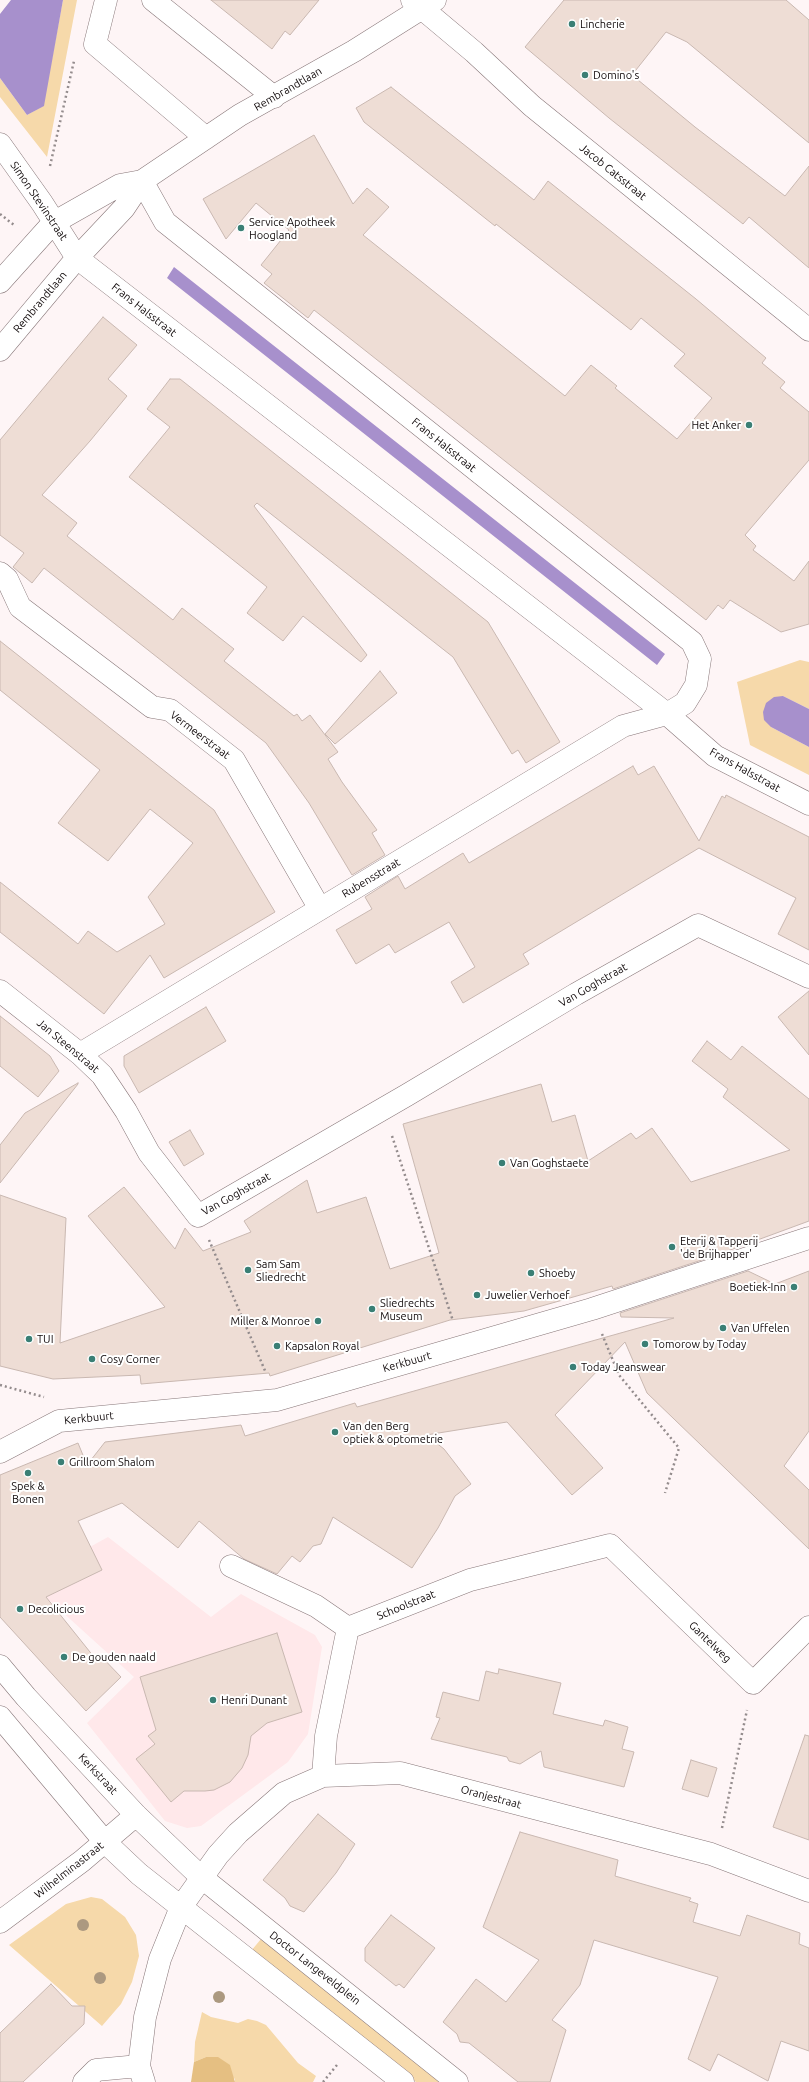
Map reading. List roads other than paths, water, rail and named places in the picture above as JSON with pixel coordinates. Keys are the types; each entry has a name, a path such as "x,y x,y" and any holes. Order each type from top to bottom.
{"street":[{"path":"106,0 95,44 206,138"},
{"path":"153,0 274,97"},
{"name":"Rembrandtlaan","path":"0,350 77,258 124,208 142,181 240,115 274,97 423,3"},
{"name":"Jacob Catsstraat","path":"423,3 532,106 809,330"},
{"name":"Simon Stevinstraat","path":"0,144 42,203 53,223 77,258"},
{"name":"Rembrandtlaan","path":"0,282 53,223 120,185 142,181"},
{"name":"Frans Halsstraat","path":"142,181 165,222 692,642 700,659 696,685 685,703 667,714"},
{"name":"Frans Halsstraat","path":"77,258 667,714 715,756 809,804"},
{"name":"Vermeerstraat","path":"0,573 7,579 20,607 152,707 170,710 234,760 320,909"},
{"name":"Rubensstraat","path":"80,1054 623,726 667,714"},
{"name":"Van Goghstraat","path":"126,1111 149,1153 198,1216 383,1109 576,994 698,925 809,977"},
{"name":"Jan Steenstraat","path":"0,991 80,1054 102,1075 126,1111"},
{"name":"Kerkbuurt","path":"0,1452 59,1421 276,1400 461,1346 592,1310 809,1238"},
{"name":"Schoolstraat","path":"348,1628 470,1580 610,1545"},
{"name":"Gantelweg","path":"610,1545 753,1683 809,1627"},
{"path":"231,1566 316,1606 348,1628 326,1736 323,1776"},
{"name":"Kerkstraat","path":"0,1666 26,1697 136,1815 201,1877"},
{"path":"0,1718 105,1842 139,1874 403,2082"},
{"name":"Oranjestraat","path":"201,1877 238,1833 284,1792 323,1776 400,1773 710,1854 809,1891"},
{"name":"Wilhelminastraat","path":"0,1922 105,1842 136,1815"},
{"path":"84,2082 96,2070 141,2074 145,2017 160,1959 181,1907 201,1877"},
{"name":"Doctor Langeveldplein","path":"201,1877 457,2082"}],"place":[{"name":"Lincherie","path":"572,24"},
{"name":"Domino's","path":"585,75"},
{"name":"Service Apotheek Hoogland","path":"241,228"},
{"name":"Het Anker","path":"749,425"},
{"name":"Van Goghstaete","path":"502,1163"},
{"name":"Eterij & Tapperij 'de Brijhapper'","path":"672,1247"},
{"name":"Sam Sam Sliedrecht","path":"248,1270"},
{"name":"Shoeby","path":"531,1273"},
{"name":"Boetiek-Inn","path":"794,1287"},
{"name":"Juwelier Verhoef","path":"477,1295"},
{"name":"Sliedrechts Museum","path":"372,1309"},
{"name":"Miller & Monroe","path":"318,1321"},
{"name":"Van Uffelen","path":"723,1328"},
{"name":"TUI","path":"29,1339"},
{"name":"Tomorow by Today","path":"645,1344"},
{"name":"Kapsalon Royal","path":"277,1346"},
{"name":"Cosy Corner","path":"92,1359"},
{"name":"Today Jeanswear","path":"573,1367"},
{"name":"Van den Berg optiek & optometrie","path":"335,1432"},
{"name":"Grillroom Shalom","path":"61,1462"},
{"name":"Spek & Bonen","path":"28,1473"},
{"name":"Decolicious","path":"20,1609"},
{"name":"De gouden naald","path":"64,1657"},
{"name":"Henri Dunant","path":"213,1700"}]}
